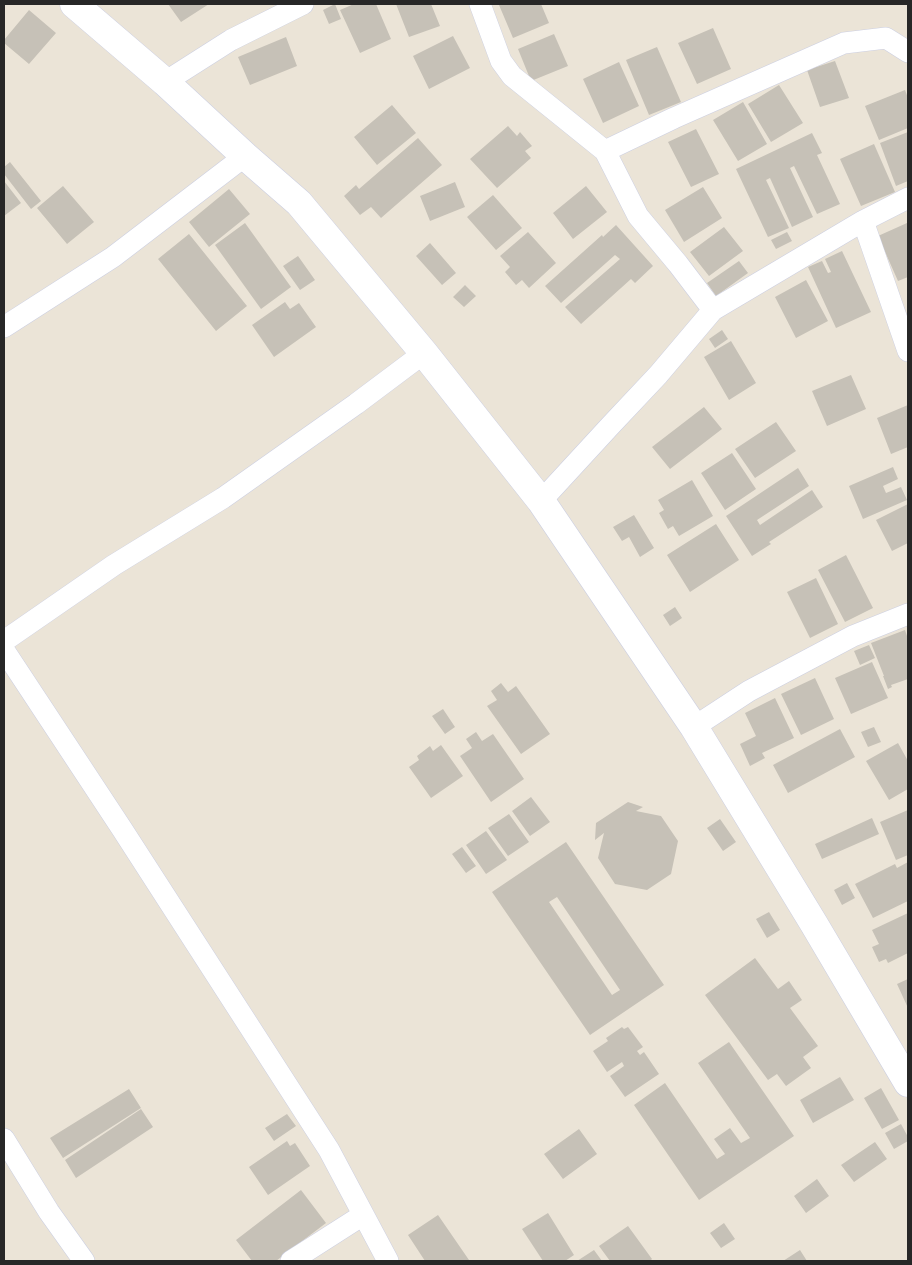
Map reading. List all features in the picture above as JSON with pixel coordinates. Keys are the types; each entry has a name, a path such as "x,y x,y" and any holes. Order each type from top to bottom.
{"street":[{"path":"74,4 165,82 299,203 424,353 540,501 694,727 908,1083"},
{"path":"165,82 230,40 303,4"},
{"path":"480,4 501,61 512,76 605,151 638,216 713,310"},
{"path":"605,151 674,118 844,44 886,38 908,52"},
{"path":"4,327 114,257 245,156"},
{"path":"540,501 658,375 713,310 863,220 908,198"},
{"path":"863,220 908,350"},
{"path":"4,641 114,565 223,498 356,404 424,353"},
{"path":"694,727 749,691 854,636 908,614"},
{"path":"4,650 324,1142 388,1261"},
{"path":"4,1139 49,1212 84,1261"},
{"path":"291,1261 363,1215"}],"building":[{"path":"168,4 209,4 181,22"},
{"path":"335,4 341,19 329,24 323,10"},
{"path":"354,4 376,4 391,39 360,53 340,10"},
{"path":"396,4 431,4 440,26 409,37"},
{"path":"541,4 549,23 513,38 499,5"},
{"path":"29,10 56,33 29,64 4,43 4,40"},
{"path":"713,28 731,69 697,84 678,43"},
{"path":"554,34 568,66 531,81 518,49"},
{"path":"453,36 470,68 429,89 413,56"},
{"path":"286,37 297,66 250,85 238,57"},
{"path":"657,47 681,102 649,115 626,60"},
{"path":"835,61 849,98 820,107 807,70"},
{"path":"619,62 639,106 603,123 583,79"},
{"path":"779,85 803,123 771,142 748,104"},
{"path":"905,90 908,98 908,128 879,140 865,106"},
{"path":"743,102 767,144 738,161 713,120"},
{"path":"392,105 416,133 377,165 354,137"},
{"path":"508,126 517,136 520,132 532,146 525,151 531,158 497,188 470,159"},
{"path":"696,129 719,174 691,187 668,142"},
{"path":"908,132 908,181 896,186 880,143"},
{"path":"812,133 822,153 817,155 840,204 817,214 794,166 790,168 813,217 792,227 770,178 766,180 789,228 768,237 736,169"},
{"path":"418,138 442,165 381,218 371,207 360,215 344,196 356,185 359,189"},
{"path":"874,144 895,192 861,206 840,159"},
{"path":"10,162 41,201 31,209 4,174 4,167"},
{"path":"4,181 21,203 4,216"},
{"path":"455,182 465,207 430,221 420,196"},
{"path":"63,186 94,222 67,244 37,208"},
{"path":"586,186 607,212 573,239 553,213"},
{"path":"703,187 722,218 684,242 665,210"},
{"path":"229,189 250,214 209,247 189,222"},
{"path":"493,195 522,228 496,250 467,217"},
{"path":"245,223 291,287 261,309 215,245"},
{"path":"907,223 908,277 898,281 878,236"},
{"path":"616,225 653,266 635,283 631,279 581,324 565,307 620,259 615,255 561,303 545,286 602,235 603,237"},
{"path":"724,227 743,251 709,276 690,252"},
{"path":"528,232 556,263 529,288 522,280 516,285 505,272 510,267 500,256"},
{"path":"787,232 792,241 776,249 771,240"},
{"path":"189,234 247,306 216,331 158,259"},
{"path":"430,243 456,273 442,285 416,256"},
{"path":"842,251 871,312 836,328 808,267 822,261 828,273 831,272 825,259"},
{"path":"298,256 315,280 300,290 283,266"},
{"path":"739,261 748,273 716,296 707,283"},
{"path":"806,280 828,321 796,338 775,297"},
{"path":"465,285 476,296 464,307 453,297"},
{"path":"285,302 290,309 299,303 316,327 274,357 252,325"},
{"path":"722,330 728,339 715,348 709,339"},
{"path":"731,341 756,383 729,400 704,357"},
{"path":"851,375 866,409 827,426 812,391"},
{"path":"908,405 908,447 891,454 877,418"},
{"path":"704,407 722,429 670,469 652,447"},
{"path":"776,422 796,451 755,478 735,449"},
{"path":"732,453 756,489 725,510 701,473"},
{"path":"893,467 898,479 883,486 886,493 901,487 907,500 863,519 849,486"},
{"path":"798,468 809,486 757,520 760,525 812,490 823,507 769,542 771,544 752,556 726,516"},
{"path":"692,480 713,516 679,536 673,526 668,529 659,513 664,510 658,500"},
{"path":"908,504 908,543 892,551 876,520"},
{"path":"634,515 654,548 640,557 629,537 622,541 613,527"},
{"path":"716,524 739,560 690,592 667,555"},
{"path":"846,555 873,608 845,622 818,570"},
{"path":"816,578 838,624 810,638 787,592"},
{"path":"675,607 682,618 670,626 663,615"},
{"path":"905,630 908,639 908,679 891,685 892,687 888,689 871,643"},
{"path":"869,645 875,658 860,665 854,651"},
{"path":"872,662 888,698 851,714 835,678"},
{"path":"815,678 834,719 801,735 781,694"},
{"path":"501,683 508,692 516,686 550,734 521,754 487,706 497,700 491,691"},
{"path":"775,698 794,738 762,753 765,758 750,766 740,744 756,736 745,713"},
{"path":"443,709 455,727 445,734 432,716"},
{"path":"874,727 881,742 868,747 861,732"},
{"path":"840,729 855,757 788,793 773,765"},
{"path":"476,732 482,741 493,734 524,779 491,802 460,756 472,748 466,739"},
{"path":"898,743 908,761 908,789 889,800 866,761"},
{"path":"441,745 463,776 431,798 409,767 419,760 417,756 430,746 433,751"},
{"path":"531,797 550,822 530,836 512,811"},
{"path":"628,802 643,807 636,811 661,816 678,841 671,874 647,890 615,884 598,858 604,833 595,840 596,823"},
{"path":"908,810 908,855 896,860 880,822"},
{"path":"509,814 529,842 508,856 488,828"},
{"path":"872,818 879,834 822,859 815,844"},
{"path":"720,819 736,842 723,851 707,828"},
{"path":"486,831 507,860 486,874 466,845"},
{"path":"566,842 664,985 590,1035 492,892","holes":["557,897 620,990 612,995 549,902"]},
{"path":"462,847 476,866 466,873 452,854"},
{"path":"908,862 908,901 873,918 855,884 895,864 897,868"},
{"path":"847,883 855,898 842,905 834,890"},
{"path":"769,912 780,930 767,938 756,919"},
{"path":"908,913 908,953 888,963 886,959 879,962 872,947 879,944 872,930"},
{"path":"755,958 778,989 789,981 802,1000 790,1008 818,1046 803,1057 811,1068 786,1086 777,1074 768,1080 705,995"},
{"path":"908,979 908,1008 897,984"},
{"path":"622,1027 624,1029 628,1027 643,1047 637,1051 640,1055 644,1052 659,1074 625,1097 610,1076 624,1066 622,1062 607,1072 593,1051 608,1041 606,1038"},
{"path":"729,1042 794,1136 699,1200 634,1105 665,1083 717,1159 725,1154 714,1139 730,1128 741,1143 750,1138 698,1063"},
{"path":"840,1077 854,1100 813,1123 800,1100"},
{"path":"881,1088 899,1120 882,1129 864,1098"},
{"path":"129,1089 141,1108 63,1158 50,1138"},
{"path":"141,1109 153,1127 76,1178 65,1160"},
{"path":"287,1114 296,1126 274,1141 265,1128"},
{"path":"901,1124 908,1137 908,1141 894,1149 885,1133"},
{"path":"579,1129 597,1154 563,1179 544,1154"},
{"path":"287,1141 290,1146 295,1143 310,1166 268,1195 249,1167"},
{"path":"875,1142 887,1159 854,1182 841,1165"},
{"path":"817,1179 829,1196 806,1213 794,1196"},
{"path":"301,1190 326,1223 276,1261 252,1261 236,1240"},
{"path":"548,1213 574,1255 565,1261 543,1261 522,1229"},
{"path":"438,1215 469,1260 425,1261 408,1235"},
{"path":"724,1223 735,1239 721,1248 710,1233"},
{"path":"628,1226 652,1259 650,1261 610,1261 599,1246"},
{"path":"594,1250 602,1261 577,1261"},
{"path":"800,1250 807,1261 783,1261"}]}
